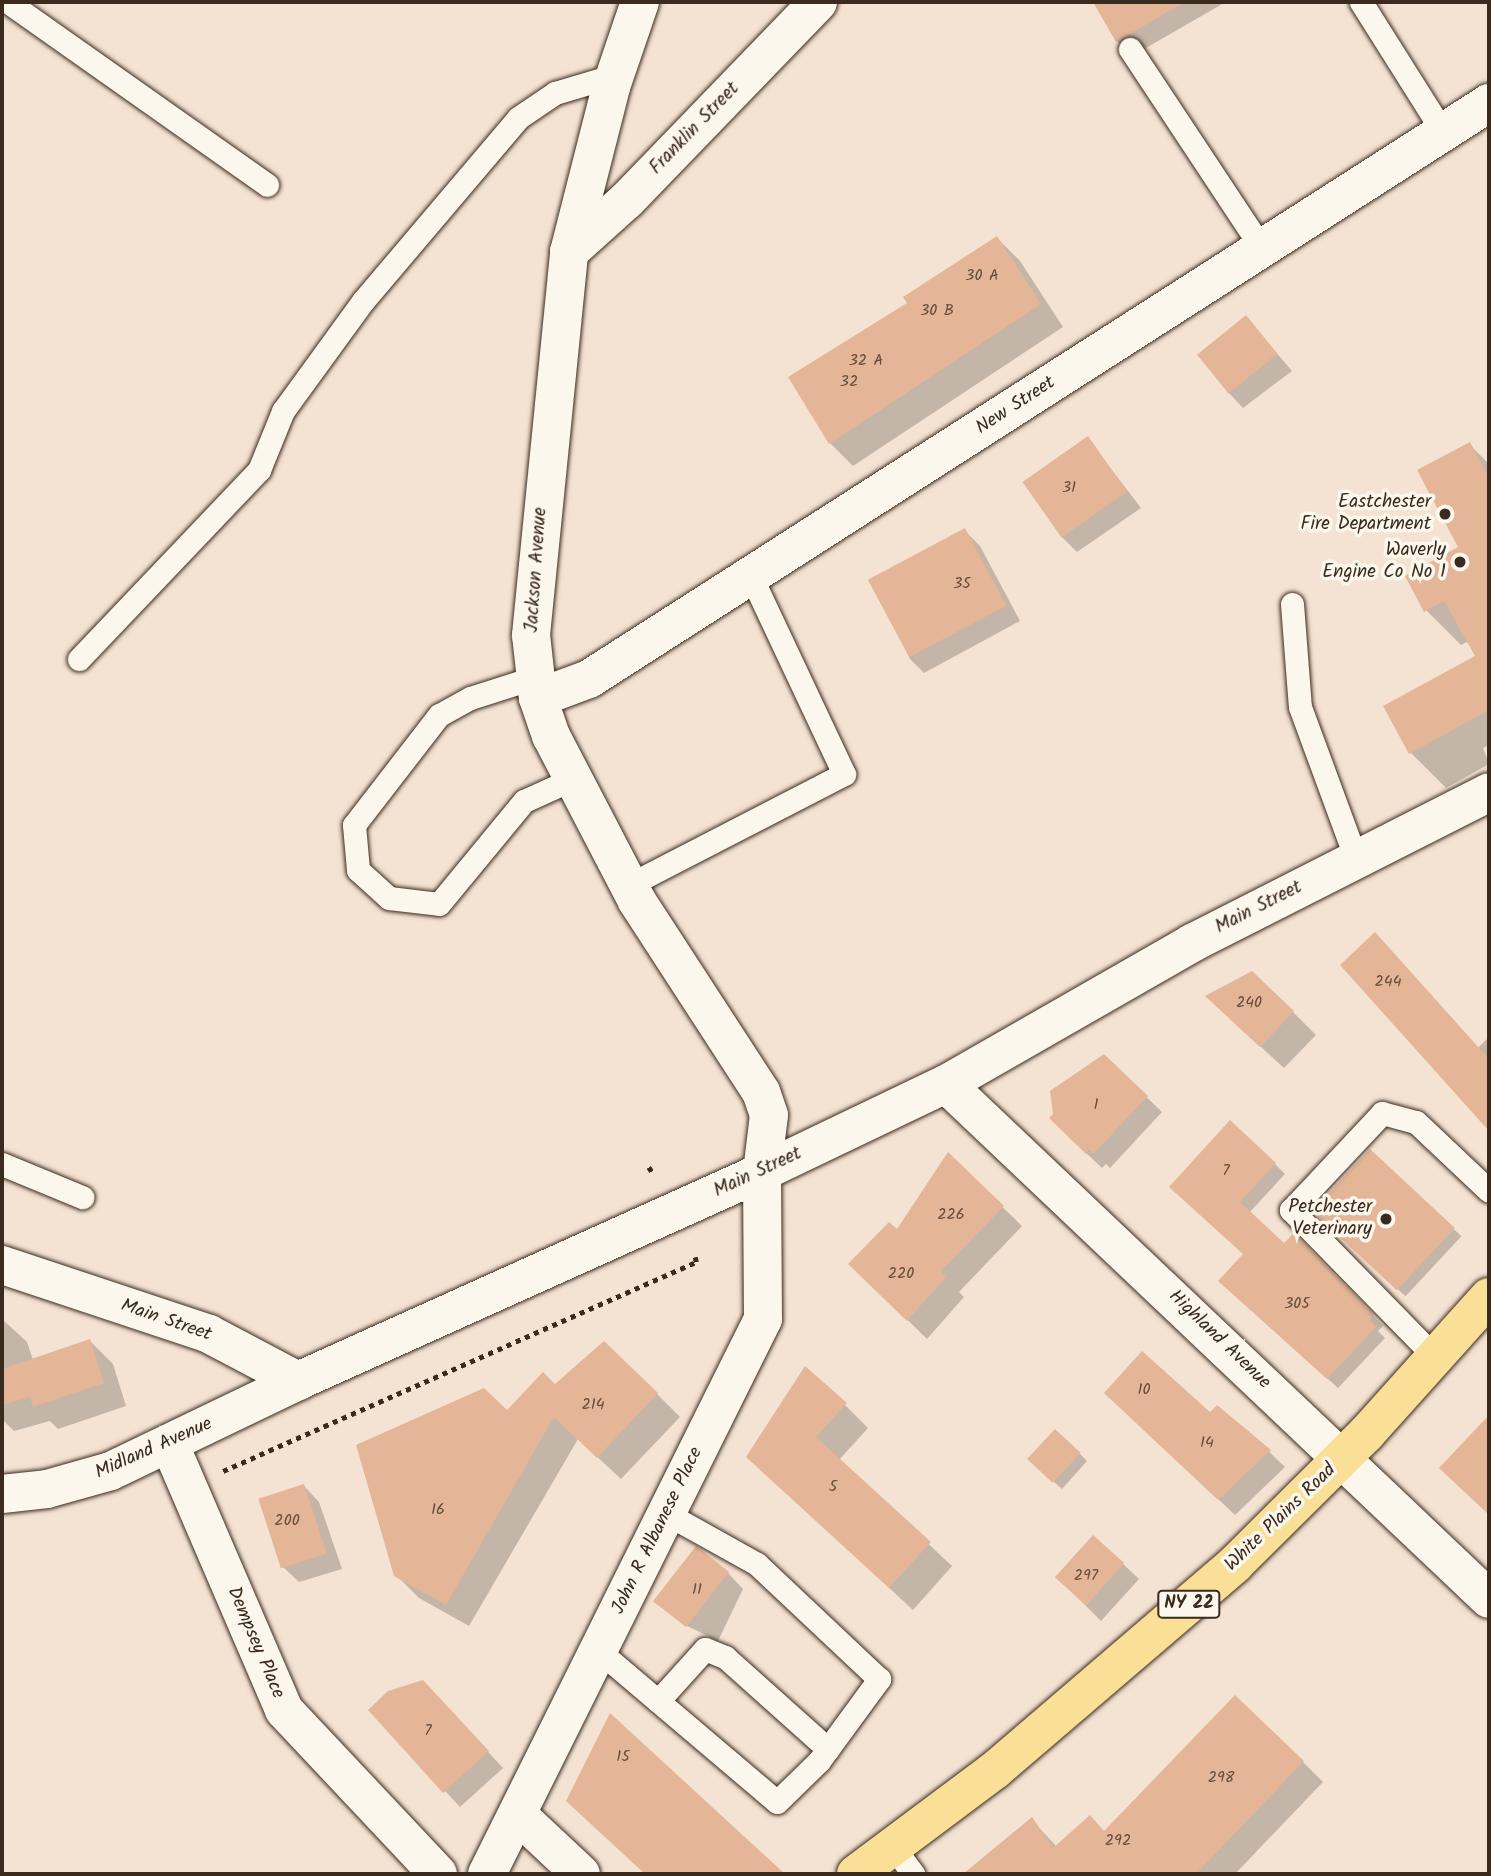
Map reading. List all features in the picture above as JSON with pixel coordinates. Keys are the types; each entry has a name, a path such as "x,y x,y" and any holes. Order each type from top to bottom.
{"main road":[{"name":"White Plains Road","path":"856,1874 903,1861 1086,1694 1235,1564 1340,1461 1489,1297"}],"street":[{"name":"Jackson Avenue","path":"640,2 615,75 569,252 537,538 531,635 537,688 573,779 629,885 761,1092 769,1115 762,1172"},
{"name":"Franklin Street","path":"569,252 628,200 817,2"},
{"name":"New Street","path":"537,688 589,679 1489,103"},
{"name":"Main Street","path":"2,1265 209,1334 298,1381 762,1172 946,1084 1192,943 1489,792"},
{"name":"Highland Avenue","path":"946,1084 1213,1333 1340,1461 1489,1599"},
{"name":"John R Albanese Place","path":"487,1874 763,1319 762,1172"},
{"name":"Midland Avenue","path":"2,1494 99,1476 170,1445 298,1381"},
{"name":"Dempsey Place","path":"170,1445 284,1710 439,1874"},
{"path":"518,1815 581,1874"}],"lane":[{"path":"8,2 267,185"},
{"path":"1362,2 1444,134"},
{"path":"1130,49 1263,250"},
{"path":"79,659 259,470 291,400 363,301 518,118 555,93 615,75"},
{"path":"629,885 844,774 751,576"},
{"path":"1292,604 1300,707 1356,859"},
{"path":"537,688 470,698 439,716 354,825 358,870 389,898 439,904 524,800 573,779"},
{"path":"1435,1357 1291,1210 1382,1113 1416,1122 1489,1192"},
{"path":"2,1164 82,1197"},
{"path":"599,1651 777,1802 828,1749 879,1679 757,1564 667,1514"},
{"path":"658,1702 705,1649 725,1657 828,1749"}],"path":[{"path":"649,1167 654,1175"},
{"path":"216,1474 696,1262 695,1257"}],"building":[{"path":"1093,2 1185,2 1116,42"},
{"path":"997,236 1041,304 829,444 788,377 907,303 903,297"},
{"path":"1246,315 1277,354 1229,394 1197,355"},
{"path":"1088,436 1127,492 1061,538 1022,482"},
{"name":"Waverly Engine Co No 1","path":"1470,442 1489,478 1489,710 1409,754 1383,706 1475,656 1444,601 1424,612 1405,576 1458,547 1417,470"},
{"path":"965,528 1006,606 909,657 868,580"},
{"path":"1375,932 1489,1059 1489,1131 1340,965"},
{"path":"1252,971 1294,1011 1260,1047 1205,996"},
{"path":"1104,1054 1148,1096 1093,1154 1089,1150 1086,1154 1049,1118 1053,1114 1050,1091"},
{"path":"1230,1120 1276,1163 1240,1202 1284,1243 1294,1233 1374,1315 1369,1320 1376,1327 1327,1379 1218,1281 1243,1254 1169,1187"},
{"name":"Petchester Veterinary","path":"1370,1149 1455,1228 1397,1290 1312,1211"},
{"path":"948,1152 1004,1206 941,1271 946,1277 907,1321 848,1264 889,1222 897,1229"},
{"path":"90,1339 104,1383 33,1407 30,1397 2,1405 2,1369"},
{"path":"604,1341 658,1393 597,1458 554,1417 446,1605 394,1576 356,1445 484,1388 507,1410 543,1372 555,1384"},
{"path":"1142,1351 1210,1412 1217,1405 1271,1450 1218,1500 1104,1393"},
{"path":"805,1366 847,1403 816,1437 931,1542 889,1588 746,1457"},
{"path":"1489,1415 1489,1515 1439,1468"},
{"path":"1055,1429 1081,1453 1053,1483 1027,1459"},
{"path":"304,1484 327,1553 281,1568 258,1499"},
{"path":"1093,1535 1124,1563 1086,1605 1055,1577"},
{"path":"696,1546 729,1572 686,1627 653,1601"},
{"path":"423,1680 489,1751 443,1793 368,1710 388,1691"},
{"path":"1235,1695 1304,1761 1196,1874 963,1874 1032,1817 1053,1848 1090,1815 1104,1831"},
{"path":"610,1713 785,1874 645,1874 566,1801"}],"place":[{"name":"Eastchester Fire Department","path":"1445,514"},
{"name":"Waverly Engine Co No 1","path":"1460,562"},
{"name":"Petchester Veterinary","path":"1386,1219"}]}
